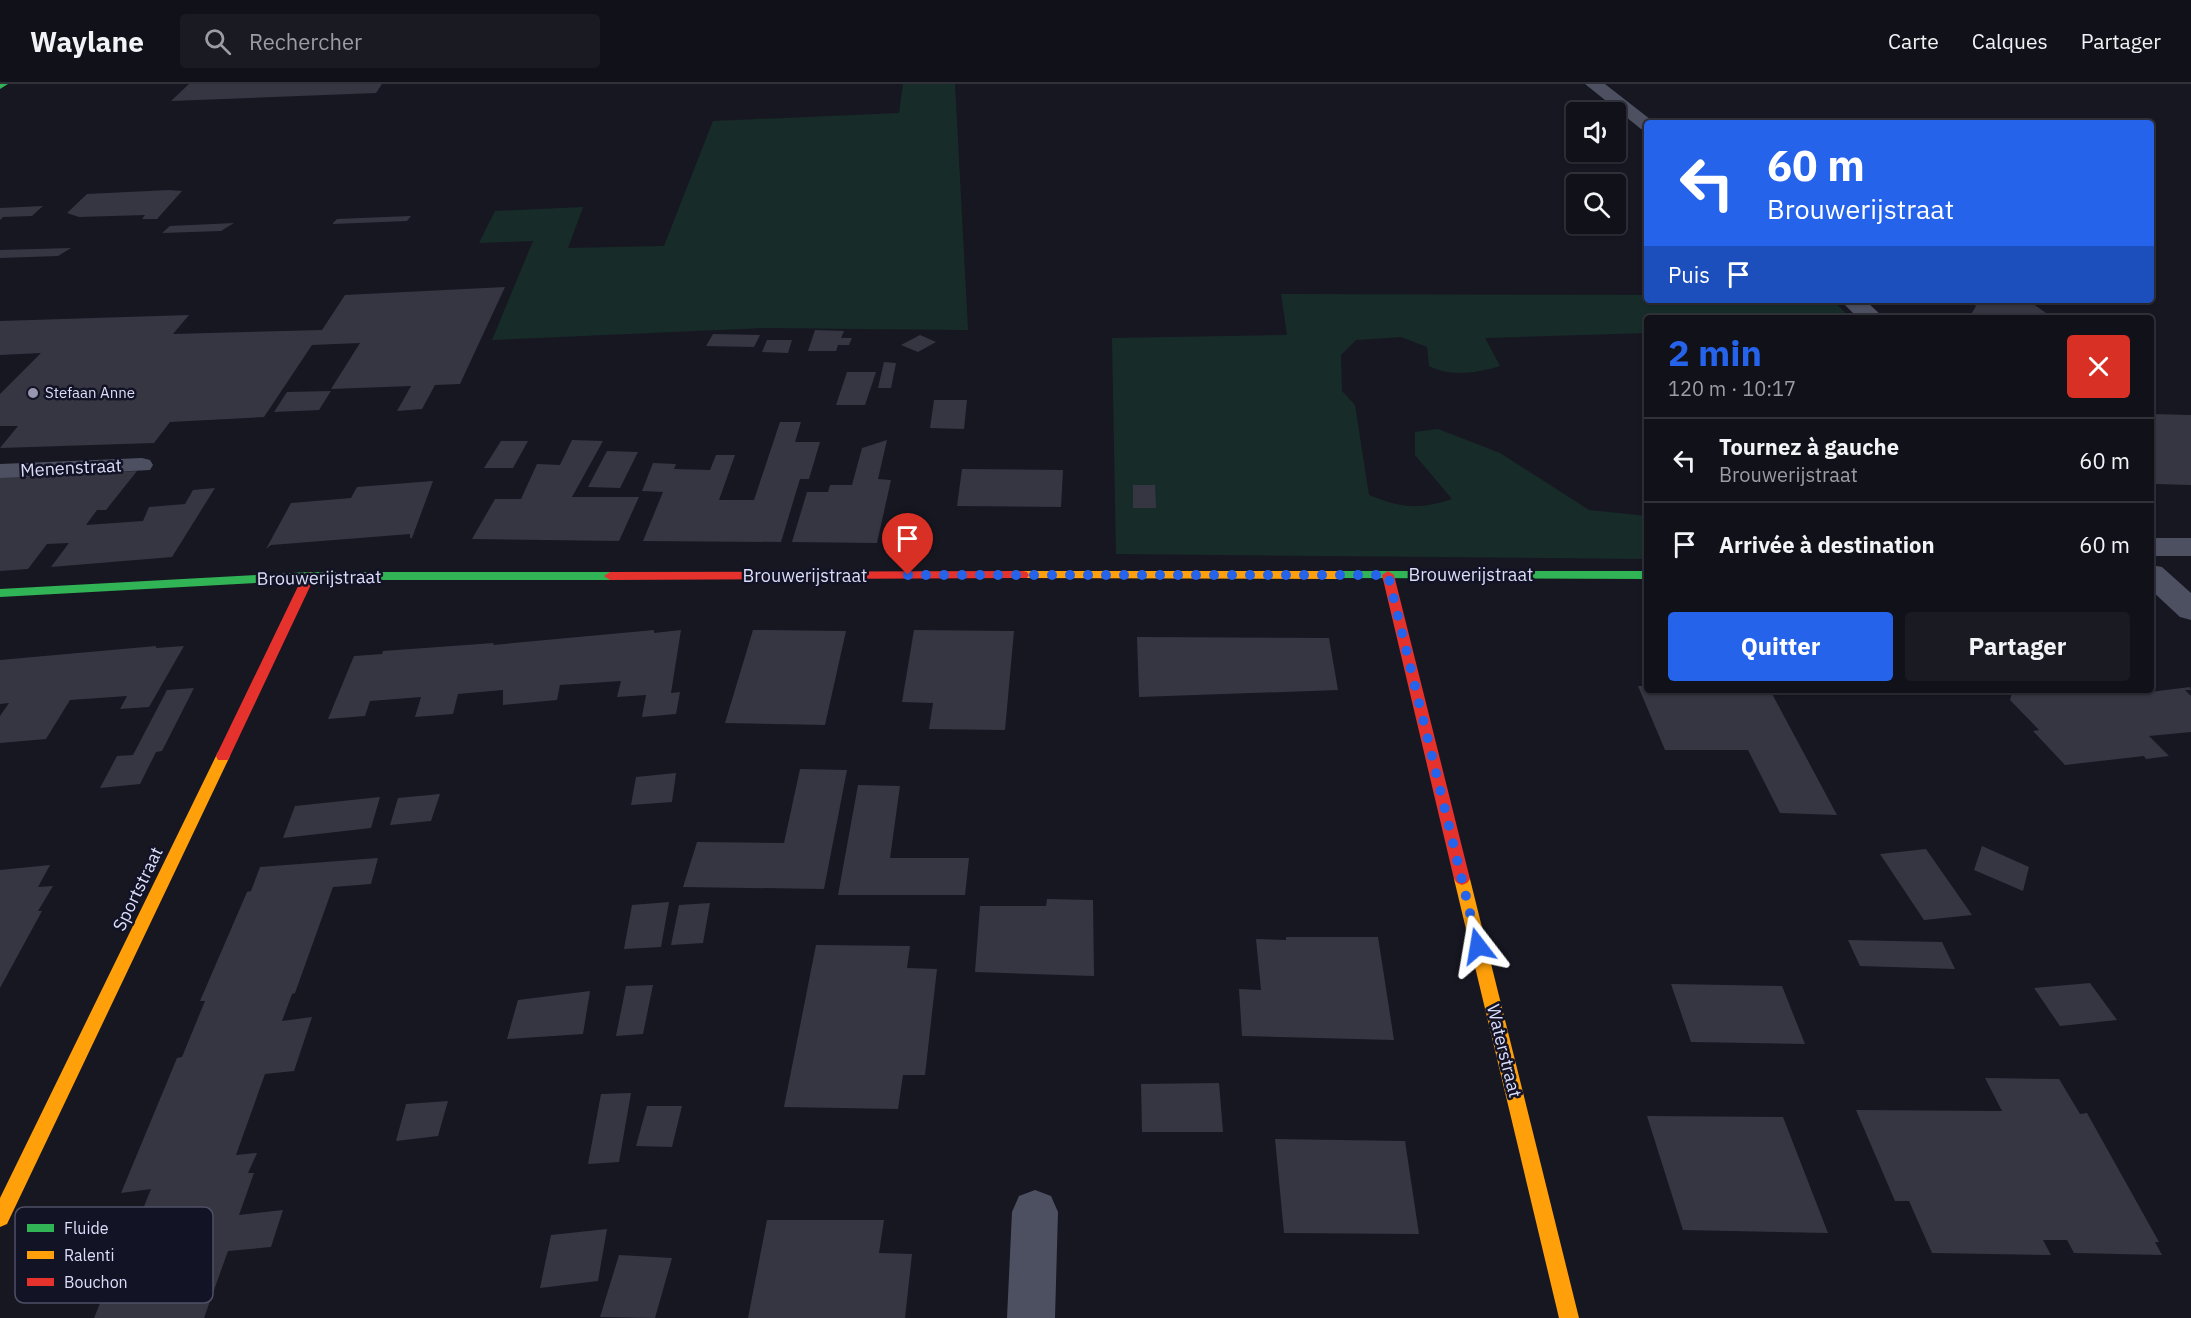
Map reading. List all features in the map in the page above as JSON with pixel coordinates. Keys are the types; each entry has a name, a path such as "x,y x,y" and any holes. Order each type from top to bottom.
{"street":[{"path":"0,87 4,84"},
{"path":"1594,84 1644,123"},
{"path":"1854,303 1868,315"},
{"path":"2154,547 2191,547"},
{"name":"Waterstraat","path":"1388,575 1569,1318"},
{"name":"Brouwerijstraat","path":"0,593 309,576 1644,575"},
{"name":"Sportstraat","path":"0,1218 309,576"},
{"path":"2154,578 2191,610"},
{"path":"1031,1318 1035,1212"}],"lane":[{"name":"Menenstraat","path":"0,471 142,465"}],"green space":[{"path":"903,84 955,84 968,330 766,328 492,340 533,241 479,243 495,211 583,207 568,248 664,246 713,121 899,113"},
{"path":"1281,294 1644,295 1644,303 1836,303 1847,315 1644,315 1644,333 1485,338 1500,366 1464,373 1446,372 1429,366 1427,347 1401,337 1356,340 1341,355 1342,391 1355,405 1369,495 1391,503 1410,506 1430,505 1452,499 1415,455 1415,432 1438,429 1500,453 1589,510 1644,516 1644,559 1116,554 1112,338 1287,335"}],"building":[{"path":"189,84 382,84 376,93 171,101"},
{"path":"182,191 157,219 142,219 145,215 79,217 67,213 87,194"},
{"path":"43,206 32,216 3,217 0,220 0,208"},
{"path":"411,216 407,221 332,224 337,219"},
{"path":"234,223 221,231 162,233 170,226"},
{"path":"71,248 58,256 0,258 0,250"},
{"path":"505,287 460,384 435,385 422,409 397,411 411,386 331,389 360,343 312,345 264,417 170,422 154,443 0,448 18,426 0,426 0,394 41,353 0,355 0,321 189,315 173,334 322,330 345,295"},
{"path":"1972,303 2032,303 2046,313 2044,315 1971,315 1976,306"},
{"path":"815,330 844,331 841,338 852,338 849,345 838,345 836,351 808,351"},
{"path":"713,334 760,335 754,347 706,346"},
{"path":"920,335 936,342 918,352 901,345"},
{"path":"767,340 792,340 788,353 762,352"},
{"path":"884,362 896,363 891,388 878,388"},
{"path":"847,372 876,372 865,405 836,405"},
{"path":"331,391 319,410 274,412 287,392"},
{"path":"934,400 967,400 964,429 930,428"},
{"path":"2154,414 2191,415 2191,485 2155,484"},
{"path":"780,422 801,422 795,442 820,442 809,479 800,479 781,542 643,541 663,492 642,491 653,463 676,464 674,469 710,470 716,455 735,455 719,500 754,500"},
{"path":"572,440 603,441 572,497 639,497 619,541 472,539 495,499 521,499 537,464 560,465"},
{"path":"887,440 878,479 891,480 877,543 792,542 807,492 828,492 830,485 852,485 862,448"},
{"path":"501,441 528,441 513,468 484,468"},
{"path":"607,451 638,452 620,488 588,487"},
{"path":"962,469 1063,470 1061,507 957,506"},
{"path":"137,471 106,510 97,510 86,525 143,521 149,507 185,504 193,490 215,488 172,557 51,567 69,543 47,544 28,569 0,571 0,477"},
{"path":"433,481 412,538 410,534 271,545 266,549 291,503 351,498 357,487"},
{"path":"1133,485 1155,485 1156,508 1133,508"},
{"path":"654,630 654,633 681,630 671,693 680,692 676,714 642,717 646,695 617,697 621,681 560,685 557,700 503,705 503,690 458,694 453,714 415,717 421,697 370,701 365,716 328,719 354,656 382,654 383,651 494,643 493,645"},
{"path":"753,630 846,631 825,725 725,723"},
{"path":"914,630 1014,631 1005,730 929,729 933,703 902,702"},
{"path":"1137,637 1329,638 1338,690 1139,697"},
{"path":"156,646 156,648 184,646 149,707 120,709 127,696 70,700 46,739 0,743 0,716 9,703 0,704 0,660"},
{"path":"1638,686 1644,686 1644,693 1772,693 1837,815 1780,813 1748,750 1665,750"},
{"path":"2190,687 2191,690 2185,690 2191,696 2191,732 2149,736 2169,756 2146,759 2144,756 2065,765 2033,731 2039,730 2010,700 2012,693 2124,693 2126,695"},
{"path":"194,688 162,751 156,752 140,784 100,788 117,756 133,755 167,690"},
{"path":"800,769 847,770 824,889 683,887 697,842 784,843"},
{"path":"676,773 672,802 631,805 636,777"},
{"path":"858,785 900,786 890,858 969,858 965,895 838,895"},
{"path":"440,794 431,821 390,825 398,798"},
{"path":"380,797 371,828 283,838 295,806"},
{"path":"1982,846 2029,867 2023,891 1974,870"},
{"path":"1926,849 1972,915 1924,920 1880,854"},
{"path":"378,858 371,884 333,887 295,993 292,994 282,1021 312,1017 294,1071 265,1074 236,1155 257,1153 248,1173 254,1173 239,1215 283,1210 271,1247 228,1251 213,1293 213,1207 144,1207 151,1189 121,1193 177,1058 182,1057 205,1001 200,1001 260,867"},
{"path":"50,865 38,887 53,886 0,988 0,870"},
{"path":"1047,899 1093,900 1094,976 975,972 980,906 1046,906"},
{"path":"669,902 661,947 624,949 632,905"},
{"path":"710,903 703,943 671,945 679,905"},
{"path":"1286,937 1378,937 1394,1040 1242,1036 1239,989 1261,990 1256,939 1286,940"},
{"path":"1848,940 1942,942 1955,969 1860,966"},
{"path":"816,945 910,946 907,968 937,969 925,1075 903,1075 898,1109 784,1107"},
{"path":"2090,983 2117,1020 2060,1026 2034,988"},
{"path":"1671,984 1782,986 1805,1044 1691,1042"},
{"path":"653,985 643,1034 616,1036 626,986"},
{"path":"590,991 583,1034 507,1039 518,1000"},
{"path":"1985,1078 2059,1079 2080,1114 2087,1113 2159,1242 2155,1242 2162,1255 2074,1253 2067,1240 2043,1240 2051,1255 1932,1253 1909,1201 1895,1201 1856,1110 2002,1111"},
{"path":"1219,1083 1223,1132 1142,1132 1141,1084"},
{"path":"631,1093 619,1162 588,1164 601,1094"},
{"path":"448,1101 438,1136 396,1141 406,1104"},
{"path":"647,1106 682,1106 672,1147 636,1146"},
{"path":"1647,1116 1783,1117 1828,1233 1683,1230"},
{"path":"1275,1139 1405,1141 1419,1234 1284,1233"},
{"path":"767,1220 884,1220 879,1253 912,1254 905,1318 748,1318"},
{"path":"607,1229 598,1281 540,1288 551,1235"},
{"path":"619,1255 672,1258 655,1318 600,1317"},
{"path":"100,1303 209,1303 204,1318 94,1318"}],"traffic: fast":[{"path":"0,87 4,84"},
{"path":"1339,575 1644,575"},
{"path":"0,593 309,576 610,576"}],"traffic: slow":[{"path":"1023,575 1339,575"},
{"path":"0,1218 223,756"},
{"path":"1462,879 1569,1318"}],"traffic: jam":[{"path":"610,576 1023,575"},
{"path":"1388,575 1462,879"},
{"path":"223,756 309,576"}],"place":[{"name":"Stefaan Anne","path":"33,393"}],"route":[{"path":"908,575 1388,575 1478,946"}]}
